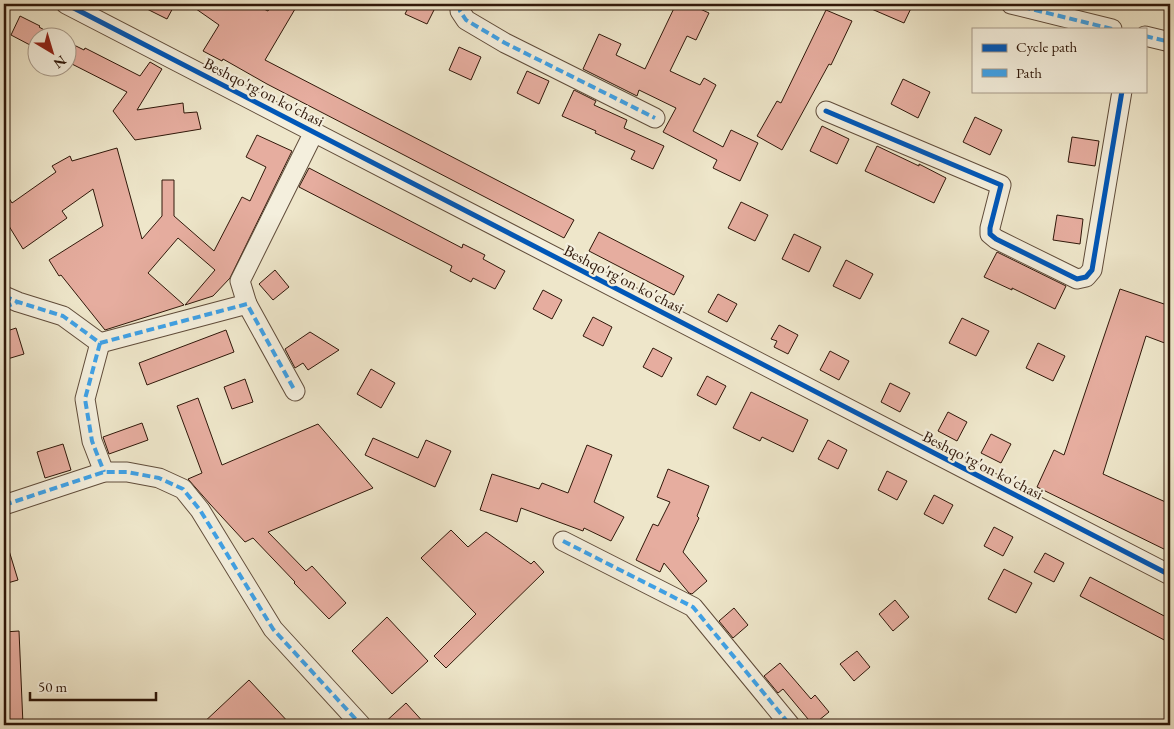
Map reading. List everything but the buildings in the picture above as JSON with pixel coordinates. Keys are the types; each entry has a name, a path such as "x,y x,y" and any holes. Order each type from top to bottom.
{"street":[{"name":"Beshqo'rg'on ko'chasi","path":"66,4 85,8 314,132 1170,575"},
{"path":"460,4 460,11 466,20 505,43 655,118"},
{"path":"1020,5 1108,28"},
{"path":"1146,36 1170,42"},
{"path":"826,111 1001,185 990,234 996,239 1077,279 1086,277 1092,270 1122,92"},
{"path":"296,392 247,304 240,281 314,132"},
{"path":"9,302 63,316 100,343"},
{"path":"100,343 247,304"},
{"path":"100,343 85,398 92,441 104,472"},
{"path":"4,504 104,472 128,472 159,478 183,489 200,510 274,629 361,725"},
{"path":"562,541 693,607 790,725"}],"marked path":[{"path":"460,4 460,11 466,20 505,43 655,118"},
{"path":"1011,4 1108,28"},
{"path":"1146,36 1170,42"},
{"path":"4,296 63,316 100,343"},
{"path":"4,307 18,302"},
{"path":"100,343 247,304 295,391"},
{"path":"100,343 85,399 92,441 104,472"},
{"path":"4,505 104,472 127,472 159,478 183,489 200,510 273,629 361,725"},
{"path":"563,541 693,607 790,725"}],"cycle path":[{"path":"66,4 1170,575"},
{"path":"826,111 1001,185 990,234 996,239 1077,279 1086,277 1092,270 1122,92"}]}
